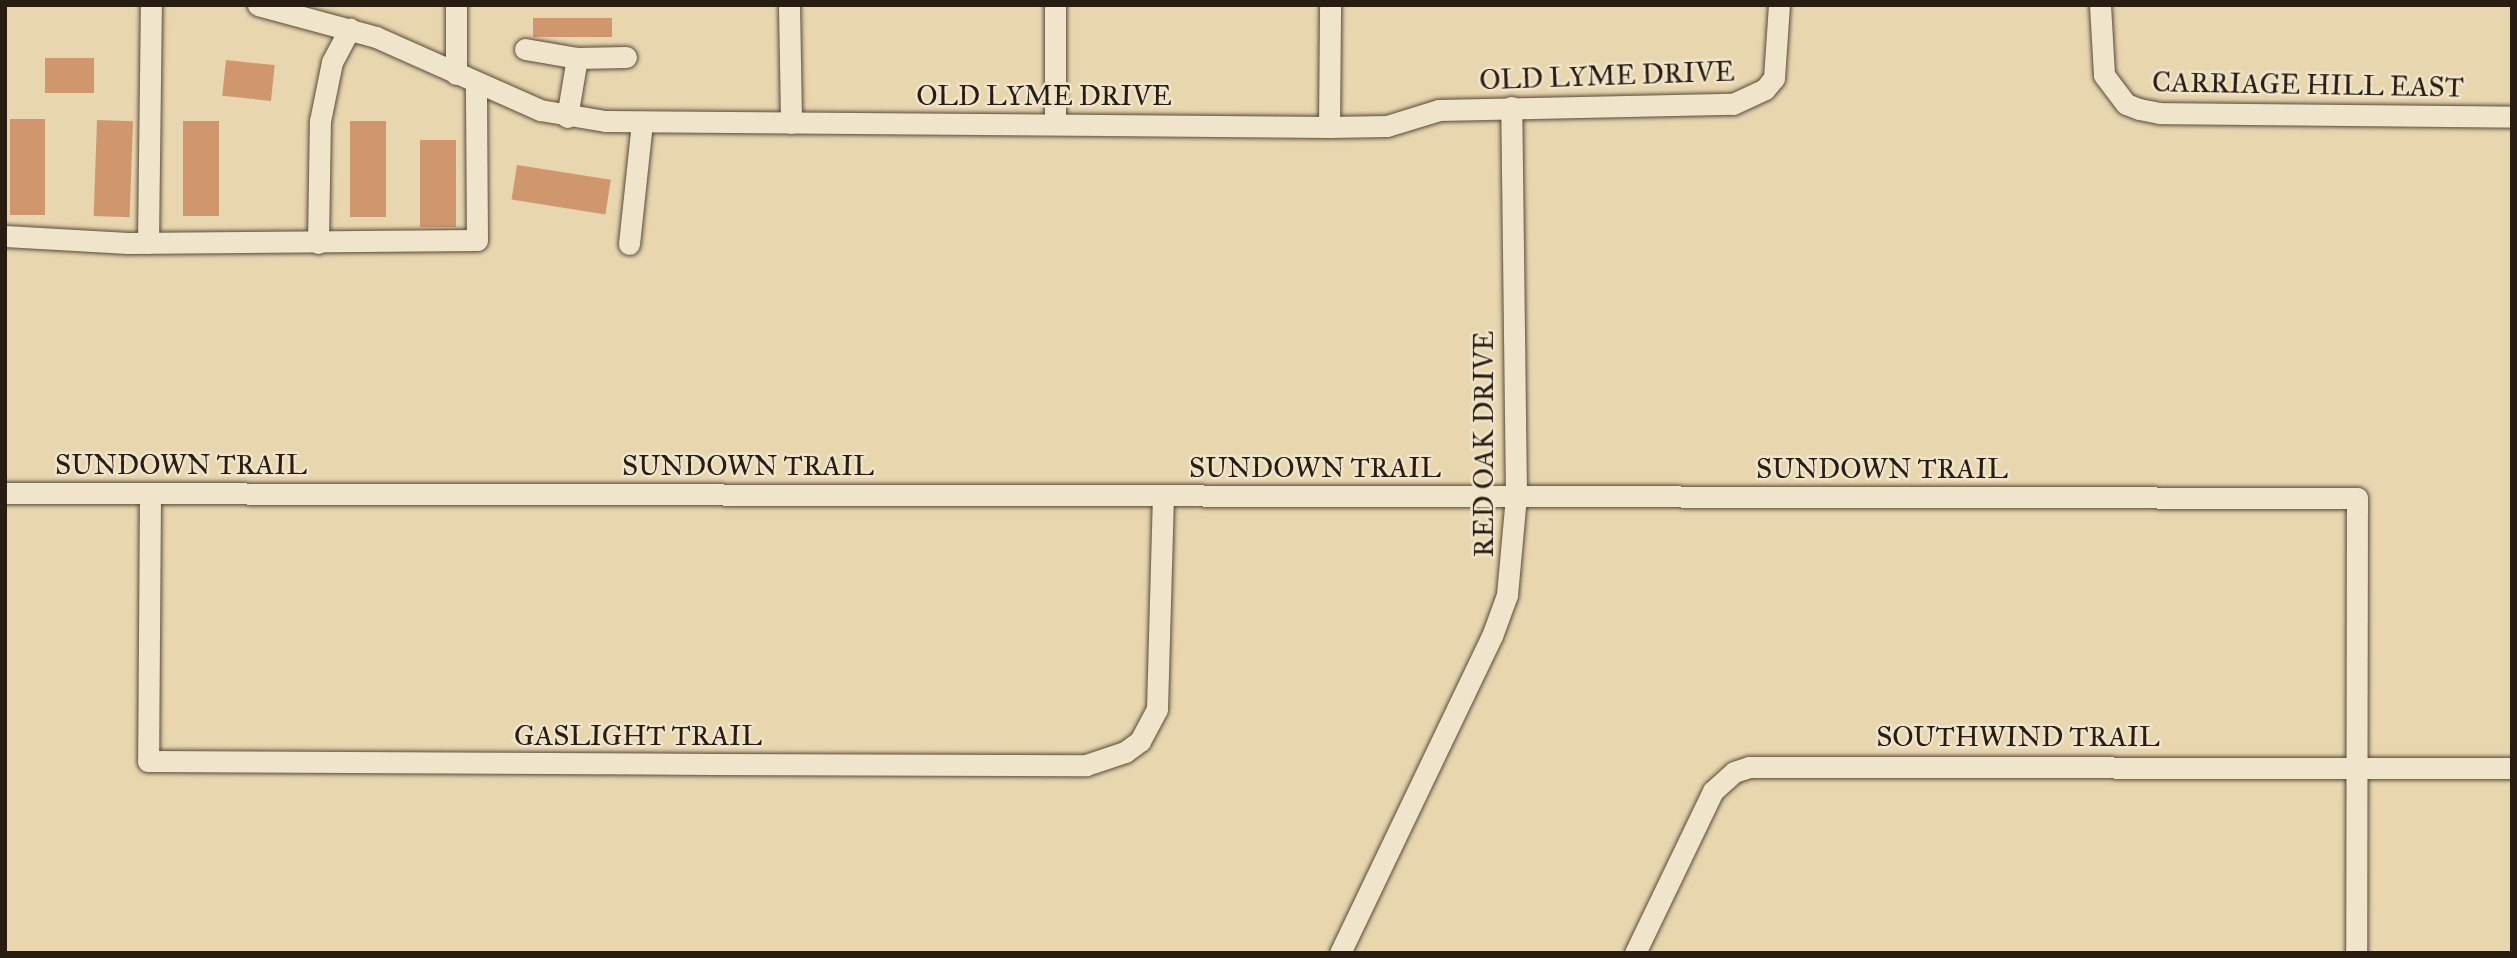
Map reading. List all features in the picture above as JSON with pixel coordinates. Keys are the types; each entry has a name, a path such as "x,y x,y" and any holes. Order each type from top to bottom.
{"street":[{"path":"148,243 151,5"},
{"name":"OLD LYME DRIVE","path":"258,5 350,28 476,84 567,117 642,122 1055,122 1329,127 1387,126 1439,110 1733,104 1765,89 1774,78 1779,9"},
{"path":"456,5 456,74"},
{"path":"789,5 791,123"},
{"path":"1055,5 1055,122"},
{"path":"1329,127 1330,5"},
{"name":"CARRIAGE HILL EAST","path":"2100,5 2104,75 2119,98 2139,109 2159,113 2512,117"},
{"path":"318,243 320,121 332,62 350,28"},
{"path":"525,49 577,58 626,57"},
{"path":"567,117 577,58"},
{"path":"5,236 148,243 477,240 476,84"},
{"name":"RED OAK DRIVE","path":"1340,953 1492,636 1512,567 1516,496 1511,107"},
{"path":"629,244 642,122"},
{"name":"SUNDOWN TRAIL","path":"5,494 2357,498 2357,766"},
{"name":"GASLIGHT TRAIL","path":"150,494 148,761 1086,765 1125,752 1151,726 1157,709 1163,496"},
{"path":"2356,953 2357,766"},
{"name":"SOUTHWIND TRAIL","path":"1635,953 1713,791 1734,772 1749,767 2512,768"}],"building":[{"path":"533,18 612,18 612,37 533,37"},
{"path":"45,58 94,58 94,93 45,93"},
{"path":"226,60 275,65 271,101 222,96"},
{"path":"10,119 45,119 45,215 10,215"},
{"path":"97,120 133,121 130,217 94,216"},
{"path":"183,121 219,121 219,216 183,216"},
{"path":"350,121 386,121 386,217 350,217"},
{"path":"420,140 456,140 456,227 420,227"},
{"path":"517,165 611,180 605,214 512,200"}]}
